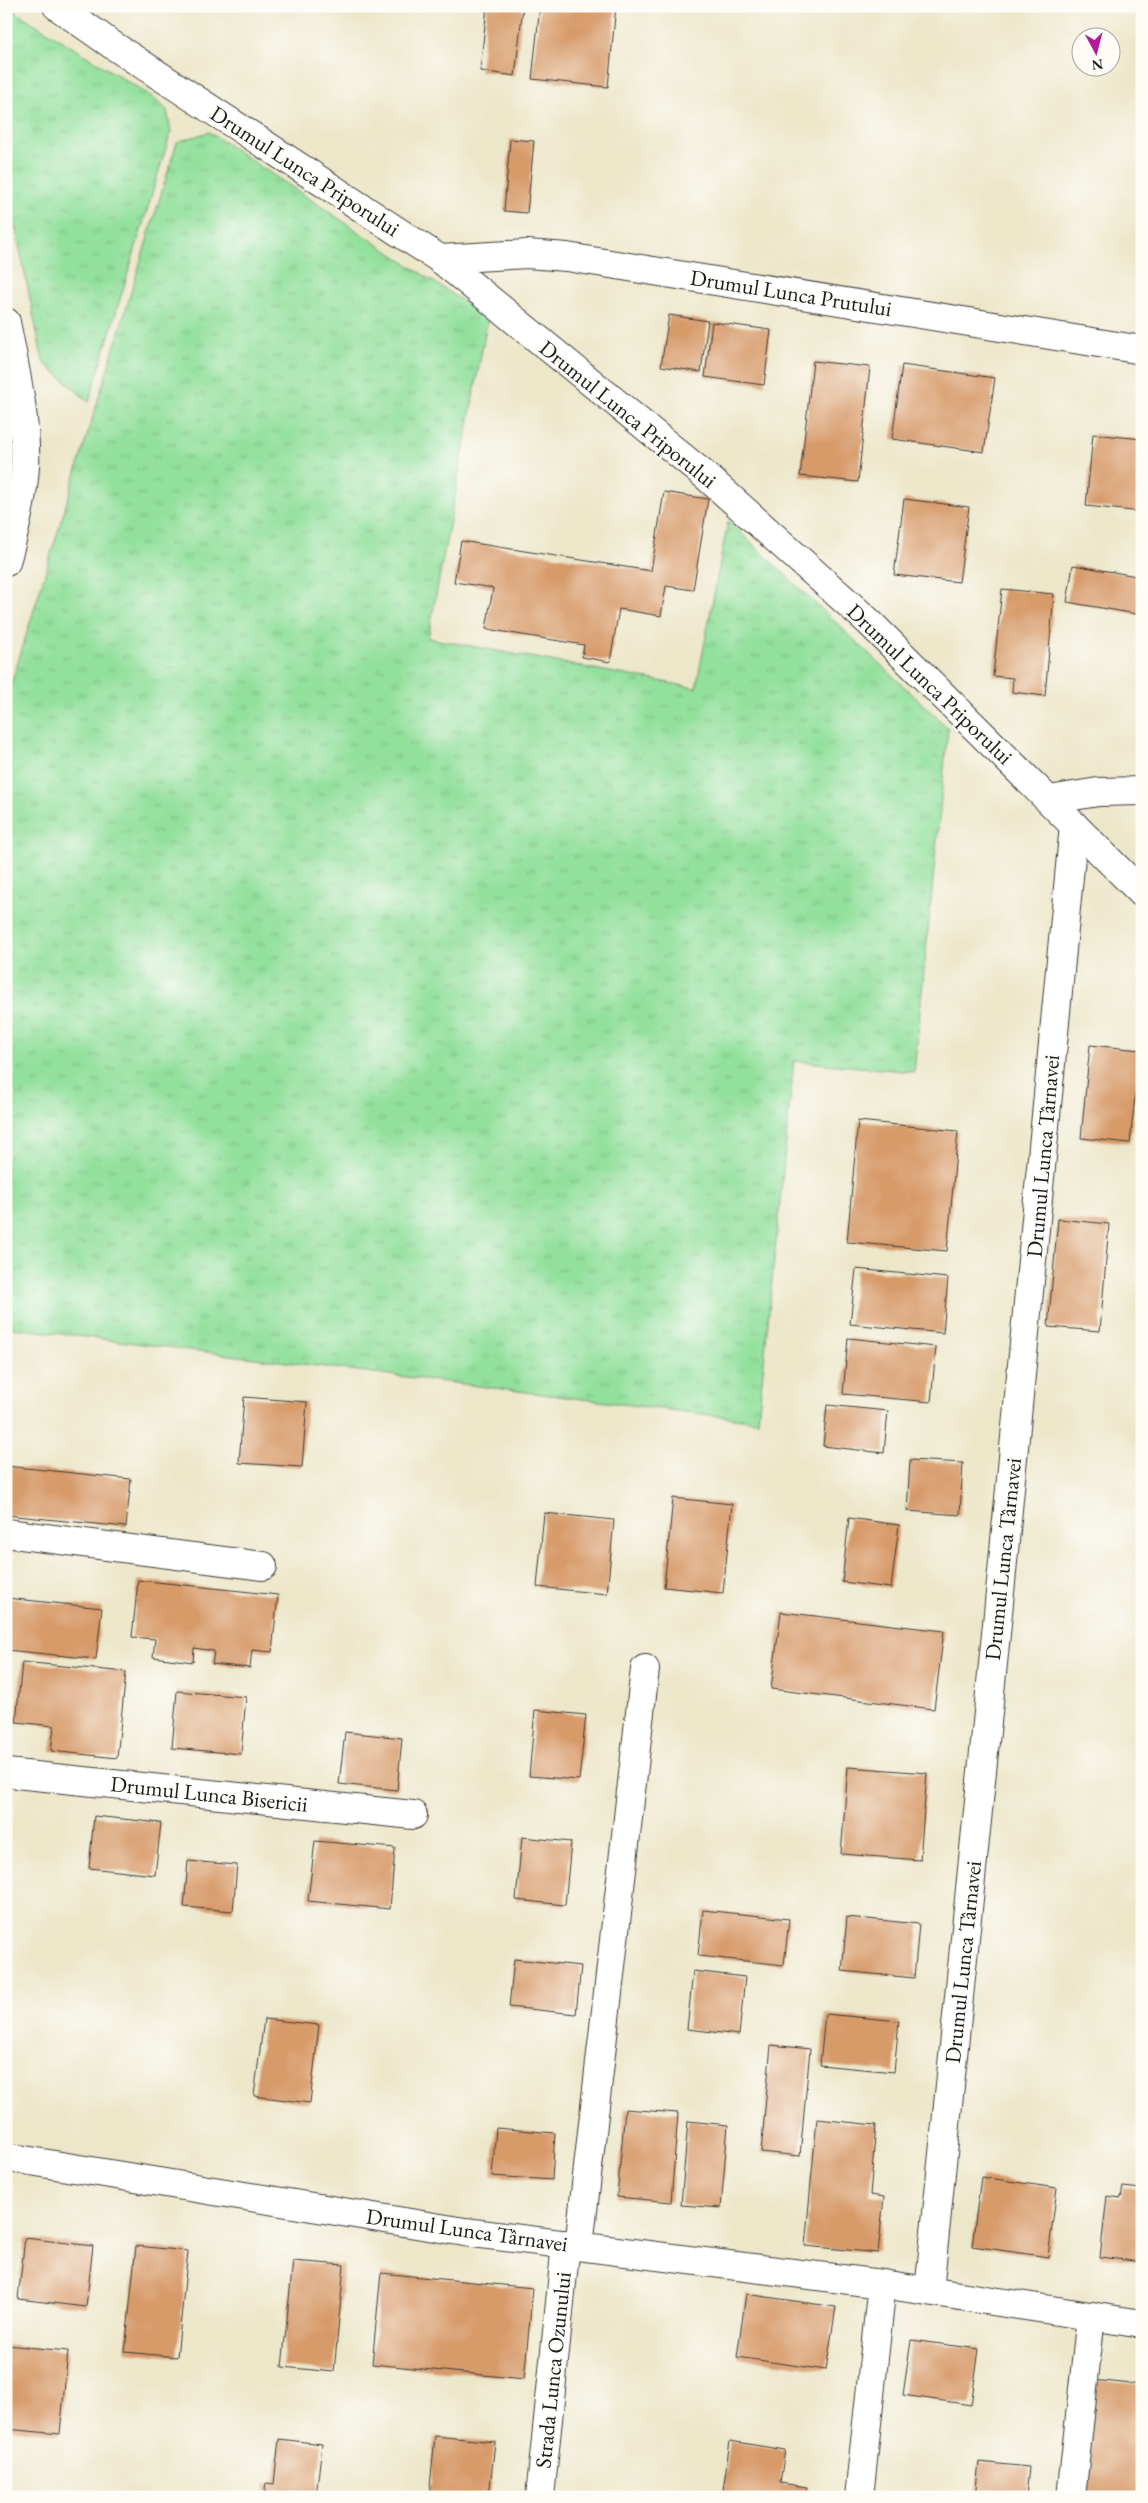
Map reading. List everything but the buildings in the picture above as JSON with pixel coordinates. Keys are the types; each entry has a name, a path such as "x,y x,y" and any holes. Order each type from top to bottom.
{"street":[{"name":"Drumul Lunca Priporului","path":"58,6 111,44 440,259 707,477 869,622 1142,893"},
{"name":"Drumul Lunca Prutului","path":"440,259 517,254 567,257 1142,350"},
{"path":"6,322 22,416 25,465 22,493 6,562"},
{"path":"1049,800 1098,792 1142,791"},
{"name":"Drumul Lunca Târnavei","path":"929,2291 996,1634 1074,826"},
{"path":"6,1533 263,1566"},
{"name":"Strada Lunca Ozunului","path":"540,2497 645,1668"},
{"name":"Drumul Lunca Bisericii","path":"6,1773 413,1815"},
{"name":"Drumul Lunca Târnavei","path":"6,2157 465,2232 882,2284 1142,2324"},
{"path":"859,2497 882,2284"},
{"path":"1071,2497 1091,2316"}],"green space":[{"path":"6,6 151,96 167,110 171,131 89,402 43,362 6,182"},
{"path":"209,132 488,318 428,638 696,688 728,521 948,728 914,1072 794,1061 758,1421 6,1327 6,701 177,142"}]}
